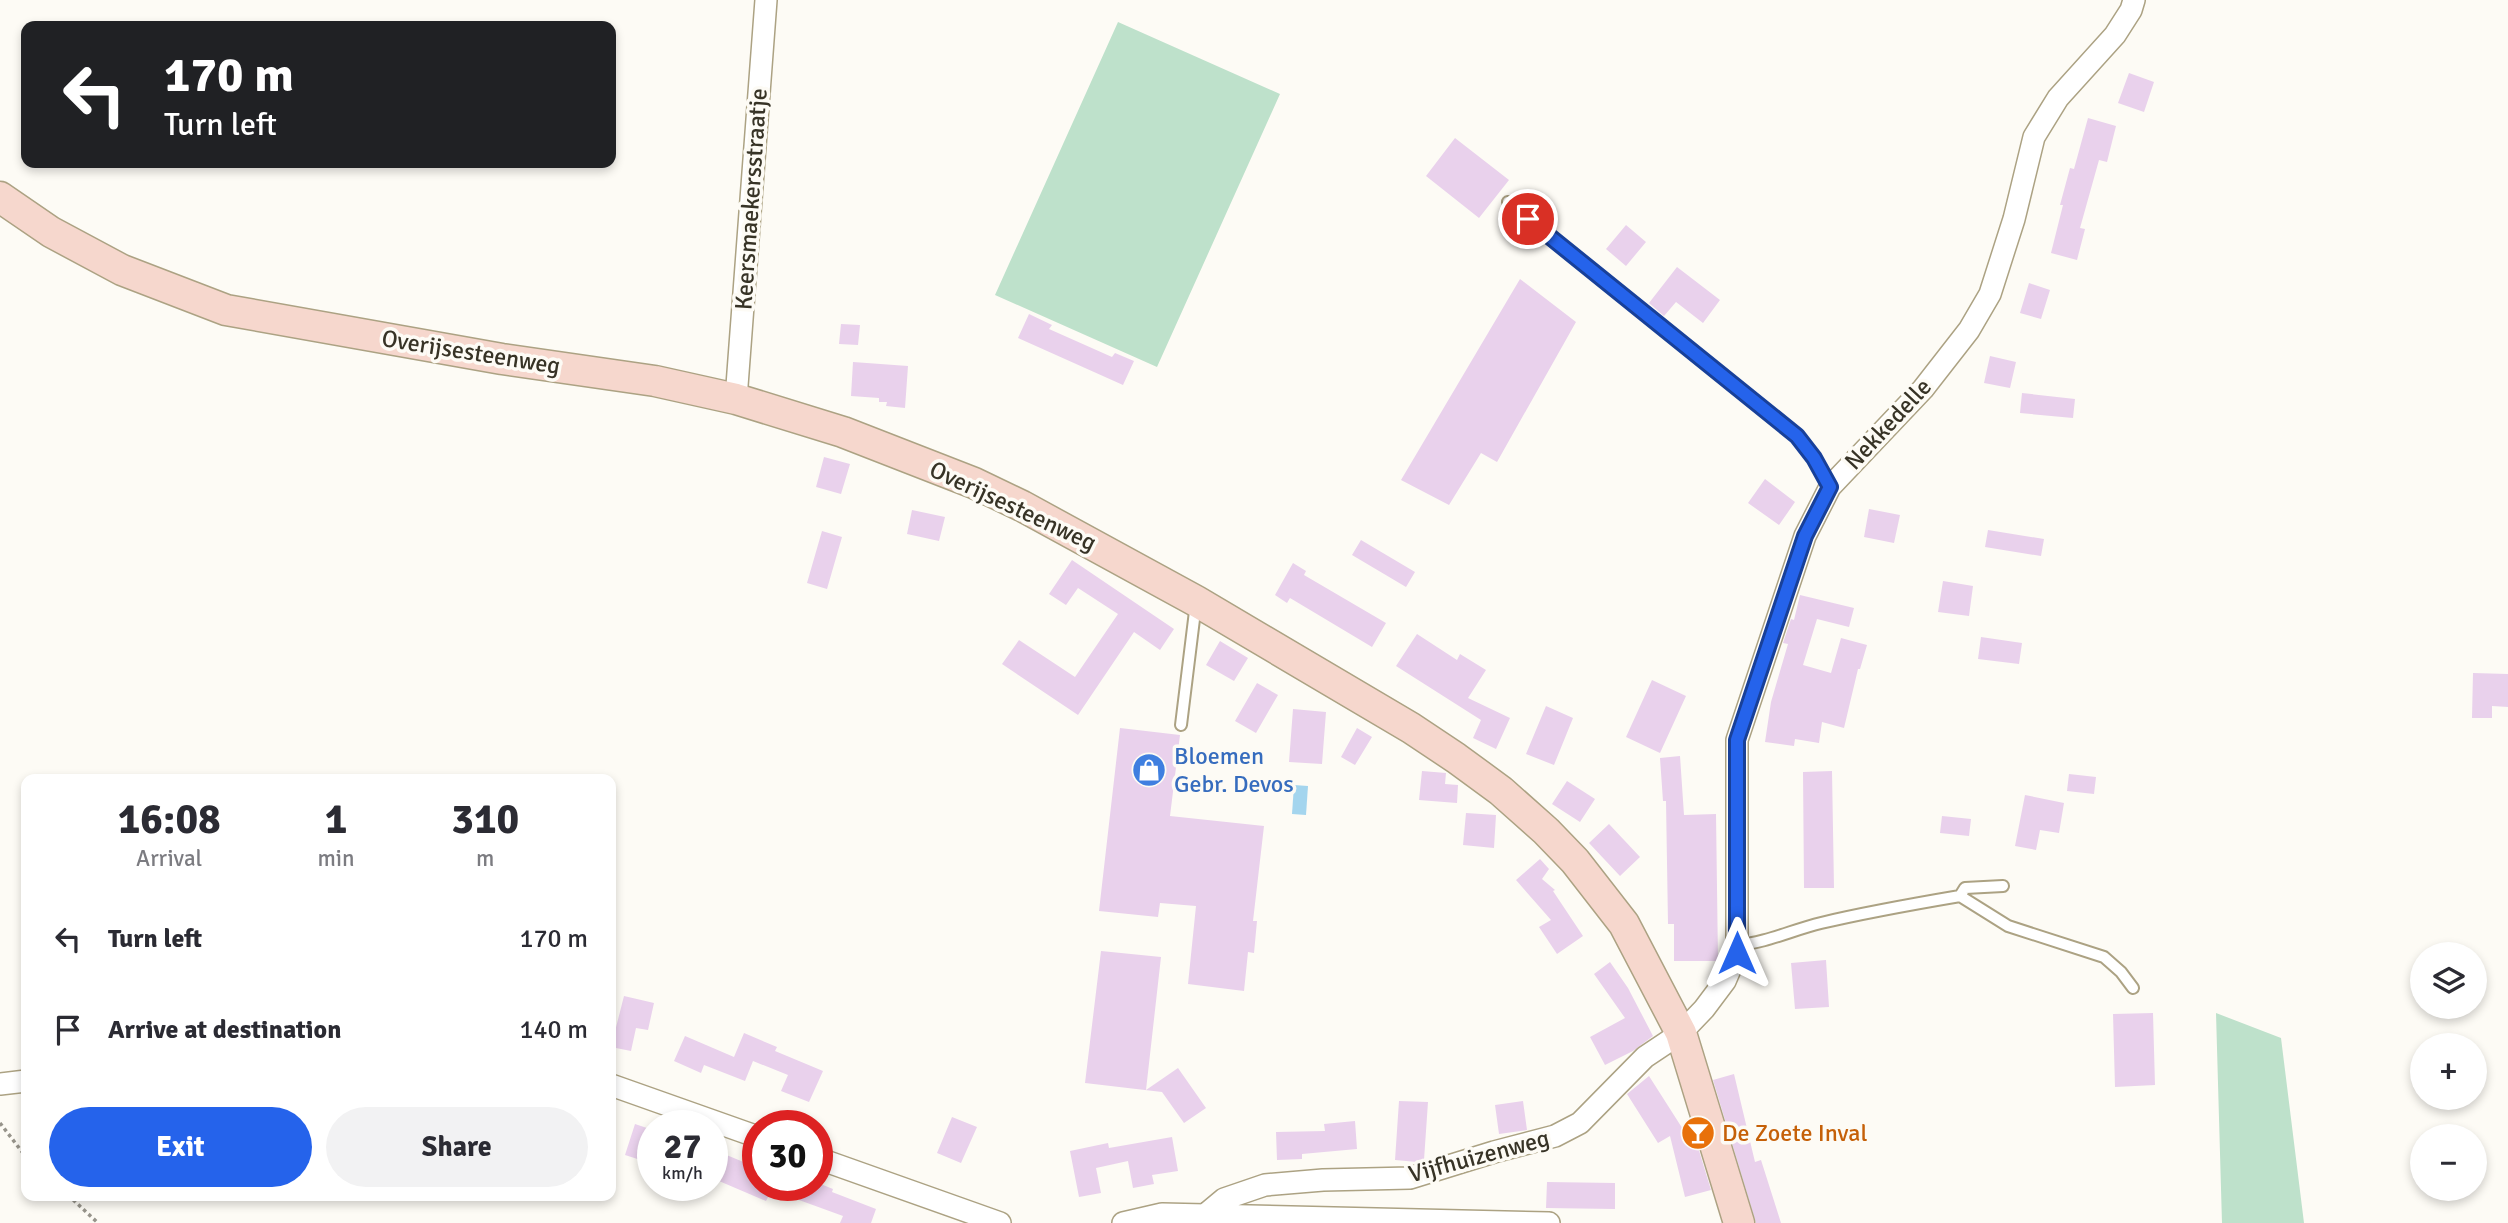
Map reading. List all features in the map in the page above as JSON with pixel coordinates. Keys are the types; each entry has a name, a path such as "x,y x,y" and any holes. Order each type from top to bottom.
{"street":[{"name":"Keersmaekersstraatje","path":"736,399 766,0"},
{"name":"Nekkedelle","path":"1681,1033 1725,981 1737,953 1737,740 1805,536 1830,487 1923,389 1969,330 1990,294 2014,219 2034,137 2058,98 2116,35 2134,0"},
{"name":"Overijsesteenweg","path":"0,197 51,232 122,271 226,310 502,359 655,381 736,399 842,432 974,484 1067,529 1196,601 1411,728 1501,791 1575,861 1624,924 1681,1033 1739,1223"},
{"name":"Vijfhuizenweg","path":"1206,1214 1224,1199 1265,1185 1323,1180 1410,1178 1555,1136 1580,1123 1645,1057 1681,1033"},
{"path":"0,1084 21,1082"},
{"path":"616,1087 742,1131"},
{"path":"833,1164 1000,1223"},
{"path":"1123,1223 1162,1214 1549,1223"}],"lane":[{"path":"1508,202 1797,436 1814,458 1830,487"},
{"path":"1181,725 1196,601"},
{"path":"1960,895 1965,888 2003,886"},
{"path":"1737,945 1759,943 1787,932 1860,914 1960,895 2008,926 2104,957 2121,972 2133,988"}],"path":[{"path":"0,1124 21,1151"},
{"path":"74,1201 98,1223"}],"green space":[{"path":"1118,22 1280,94 1157,367 995,295"},
{"path":"2216,1013 2281,1038 2304,1223 2222,1223"}],"water":[{"path":"1294,785 1308,786 1306,815 1292,814"}],"building":[{"path":"2129,73 2154,82 2144,112 2118,103"},
{"path":"2088,118 2116,126 2107,162 2099,160 2080,228 2085,229 2077,260 2051,253 2070,168 2074,169"},
{"path":"1455,138 1509,180 1479,218 1426,176"},
{"path":"1626,225 1646,242 1626,266 1606,249"},
{"path":"1677,267 1720,300 1703,323 1676,302 1664,316 1649,303"},
{"path":"1520,279 1576,322 1497,462 1481,453 1449,505 1401,480"},
{"path":"2029,283 2050,290 2041,319 2020,313"},
{"path":"1029,314 1052,325 1049,329 1112,357 1115,353 1134,361 1123,385 1018,338"},
{"path":"841,324 860,325 858,345 839,344"},
{"path":"1990,356 2016,362 2010,388 1984,383"},
{"path":"853,362 908,366 905,408 886,406 887,402 879,402 879,398 851,396"},
{"path":"2022,393 2075,399 2073,418 2020,413"},
{"path":"824,457 850,464 841,494 816,487"},
{"path":"1765,479 1795,502 1779,525 1748,503"},
{"path":"1869,509 1900,515 1894,543 1864,537"},
{"path":"912,510 945,517 939,541 907,534"},
{"path":"1988,530 2044,539 2041,556 1985,547"},
{"path":"822,531 842,537 827,589 807,583"},
{"path":"1361,540 1415,572 1406,587 1352,555"},
{"path":"1072,560 1174,629 1160,650 1134,632 1078,715 1002,664 1019,640 1075,677 1118,614 1078,588 1066,605 1049,594"},
{"path":"1293,563 1306,571 1304,575 1386,623 1372,647 1290,598 1287,603 1275,595"},
{"path":"1943,581 1973,586 1969,616 1938,612"},
{"path":"1800,595 1854,608 1849,627 1817,619 1803,665 1831,673 1841,638 1867,645 1858,669 1844,728 1822,722 1819,743 1795,739 1794,746 1765,742 1771,702 1788,644 1783,643 1791,619 1794,620"},
{"path":"1417,634 1457,660 1460,654 1486,670 1468,698 1510,718 1496,749 1473,738 1481,720 1396,666"},
{"path":"1981,637 2022,643 2019,664 1978,659"},
{"path":"1220,641 1248,658 1234,681 1206,665"},
{"path":"2473,673 2508,674 2508,707 2492,706 2492,718 2472,718"},
{"path":"1652,680 1686,696 1660,753 1626,737"},
{"path":"1257,683 1278,695 1256,733 1235,721"},
{"path":"1546,706 1573,718 1554,765 1526,754"},
{"path":"1293,709 1326,712 1322,764 1289,762"},
{"path":"1120,728 1180,735 1170,816 1264,826 1253,921 1257,921 1254,953 1248,952 1244,991 1188,984 1196,906 1160,903 1158,917 1099,911"},
{"path":"1357,728 1372,737 1355,765 1341,757"},
{"path":"1680,756 1684,815 1716,814 1718,961 1674,961 1674,924 1668,924 1666,801 1663,801 1660,758"},
{"path":"1422,771 1446,773 1445,784 1458,785 1457,803 1419,800"},
{"path":"1832,771 1834,888 1804,888 1803,772"},
{"path":"2069,774 2096,777 2094,794 2067,791"},
{"path":"1567,781 1595,799 1580,822 1552,804"},
{"path":"2025,795 2064,803 2059,833 2040,830 2036,850 2015,846"},
{"path":"1466,813 1496,815 1494,848 1463,845"},
{"path":"1942,816 1971,819 1969,836 1940,833"},
{"path":"1609,824 1640,857 1620,876 1589,843"},
{"path":"1540,859 1549,869 1542,879 1555,890 1553,891 1583,936 1557,954 1539,927 1551,920 1516,880"},
{"path":"1101,951 1161,957 1146,1090 1178,1068 1206,1108 1184,1123 1162,1092 1085,1083"},
{"path":"1826,960 1829,1007 1795,1009 1791,963"},
{"path":"1610,962 1628,988 1653,1036 1633,1051 1605,1065 1590,1037 1625,1018 1594,974"},
{"path":"624,996 654,1003 648,1030 636,1028 631,1051 616,1048 616,1027"},
{"path":"2153,1013 2155,1085 2115,1087 2113,1014"},
{"path":"744,1033 777,1047 775,1051 823,1071 809,1102 781,1091 788,1075 753,1061 745,1081 704,1065 701,1073 674,1061 685,1036 734,1057"},
{"path":"1734,1074 1755,1162 1761,1160 1781,1223 1756,1223 1713,1080"},
{"path":"1649,1076 1693,1145 1697,1144 1711,1190 1685,1197 1670,1136 1658,1143 1627,1094"},
{"path":"1399,1101 1428,1102 1424,1160 1395,1160"},
{"path":"1523,1101 1527,1130 1499,1134 1495,1105"},
{"path":"952,1117 977,1127 961,1163 937,1153"},
{"path":"1355,1121 1357,1149 1302,1154 1302,1159 1277,1160 1276,1132 1325,1131 1324,1124"},
{"path":"635,1124 637,1125 637,1159 625,1155"},
{"path":"1172,1137 1178,1171 1152,1175 1154,1184 1133,1188 1128,1161 1096,1168 1101,1193 1079,1197 1070,1151 1108,1143 1109,1148"},
{"path":"728,1156 742,1161 742,1191 728,1185"},
{"path":"1547,1182 1615,1183 1615,1209 1546,1208"},
{"path":"833,1192 876,1209 871,1223 840,1223 843,1216 802,1201 833,1201"}],"place":[{"name":"Bloemen Gebr. Devos","path":"1149,770"},
{"name":"De Zoete Inval","path":"1698,1133"}],"route":[{"path":"1528,219 1797,436 1814,458 1830,487 1805,536 1737,740 1737,953"}]}
